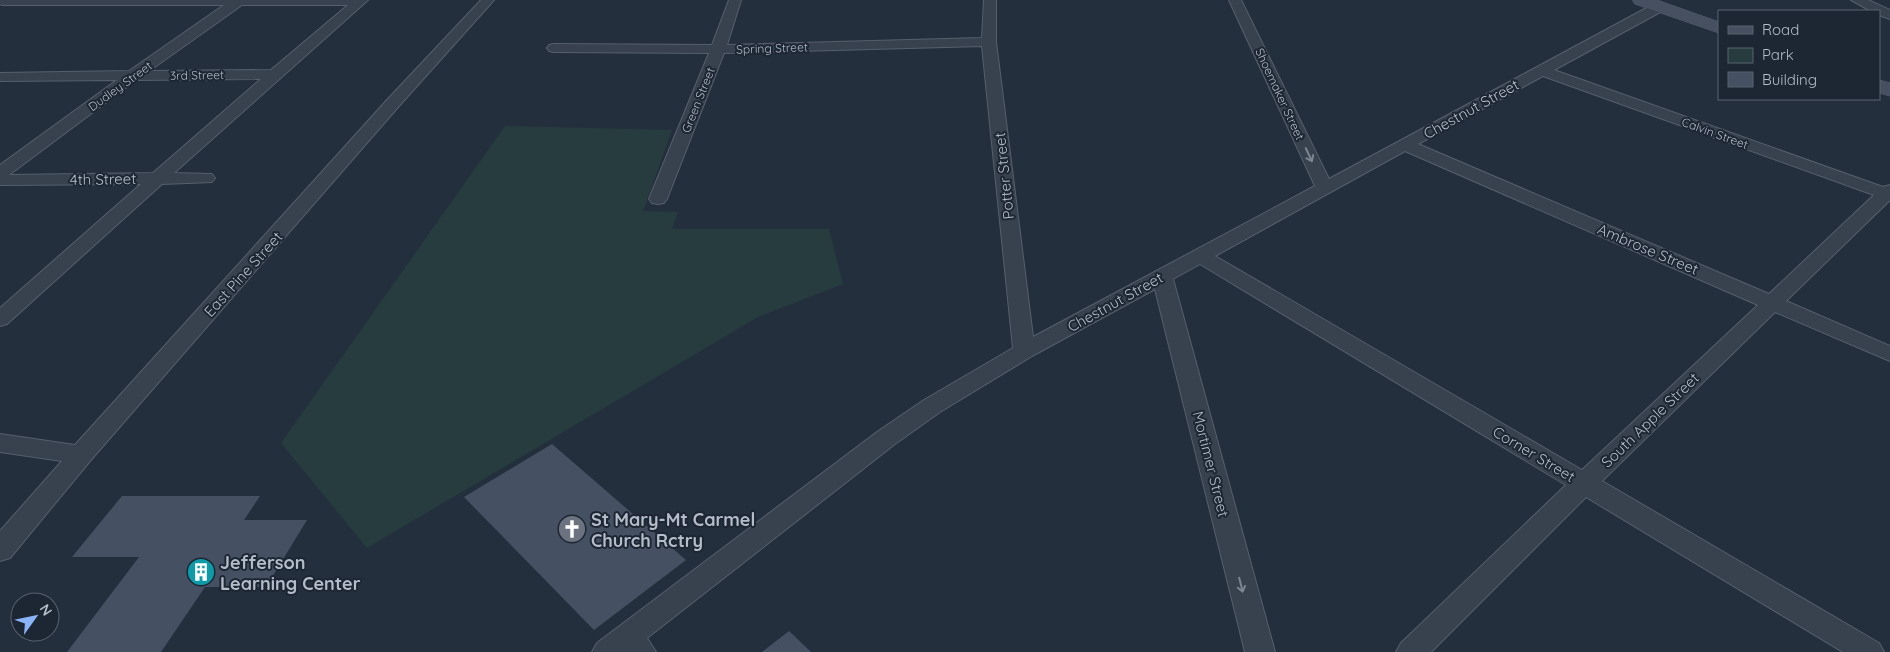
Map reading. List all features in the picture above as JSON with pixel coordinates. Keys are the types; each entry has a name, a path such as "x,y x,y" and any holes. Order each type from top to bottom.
{"main road":[{"path":"1650,3 1718,28"}],"street":[{"path":"2,1 362,0"},
{"path":"0,319 274,74 362,0"},
{"name":"East Pine Street","path":"0,550 81,455 393,103 488,0"},
{"name":"Green Street","path":"658,199 718,49 735,0"},
{"name":"Potter Street","path":"990,0 989,42 1024,351"},
{"name":"Shoemaker Street","path":"1235,0 1325,189"},
{"path":"1857,0 1879,10"},
{"name":"Dudley Street","path":"0,174 132,76 239,1"},
{"name":"Chestnut Street","path":"625,647 886,438 932,406 1024,351 1541,70 1650,3"},
{"name":"Spring Street","path":"554,48 718,49 989,42"},
{"name":"Calvin Street","path":"1541,70 1889,193"},
{"name":"3rd Street","path":"0,77 274,74"},
{"name":"Ambrose Street","path":"1405,145 1890,354"},
{"name":"4th Street","path":"0,180 206,178"},
{"name":"South Apple Street","path":"1411,652 1584,483 1889,193"},
{"name":"Corner Street","path":"1200,255 1870,652"},
{"name":"Mortimer Street","path":"1162,276 1260,652"},
{"path":"0,443 81,455"}],"green space":[{"path":"505,126 672,130 643,211 678,212 672,229 829,229 843,284 758,317 367,548 281,443"}],"building":[{"name":"St Mary-Mt Carmel Church Rctry","path":"552,444 686,560 594,630 464,497"},
{"name":"Jefferson Learning Center","path":"122,496 260,496 244,520 307,520 266,587 205,587 161,652 67,652 139,557 72,557"},
{"path":"789,631 811,652 762,652"}],"place":[{"name":"St Mary-Mt Carmel Church Rctry","path":"572,529"},
{"name":"Jefferson Learning Center","path":"201,572"}]}
